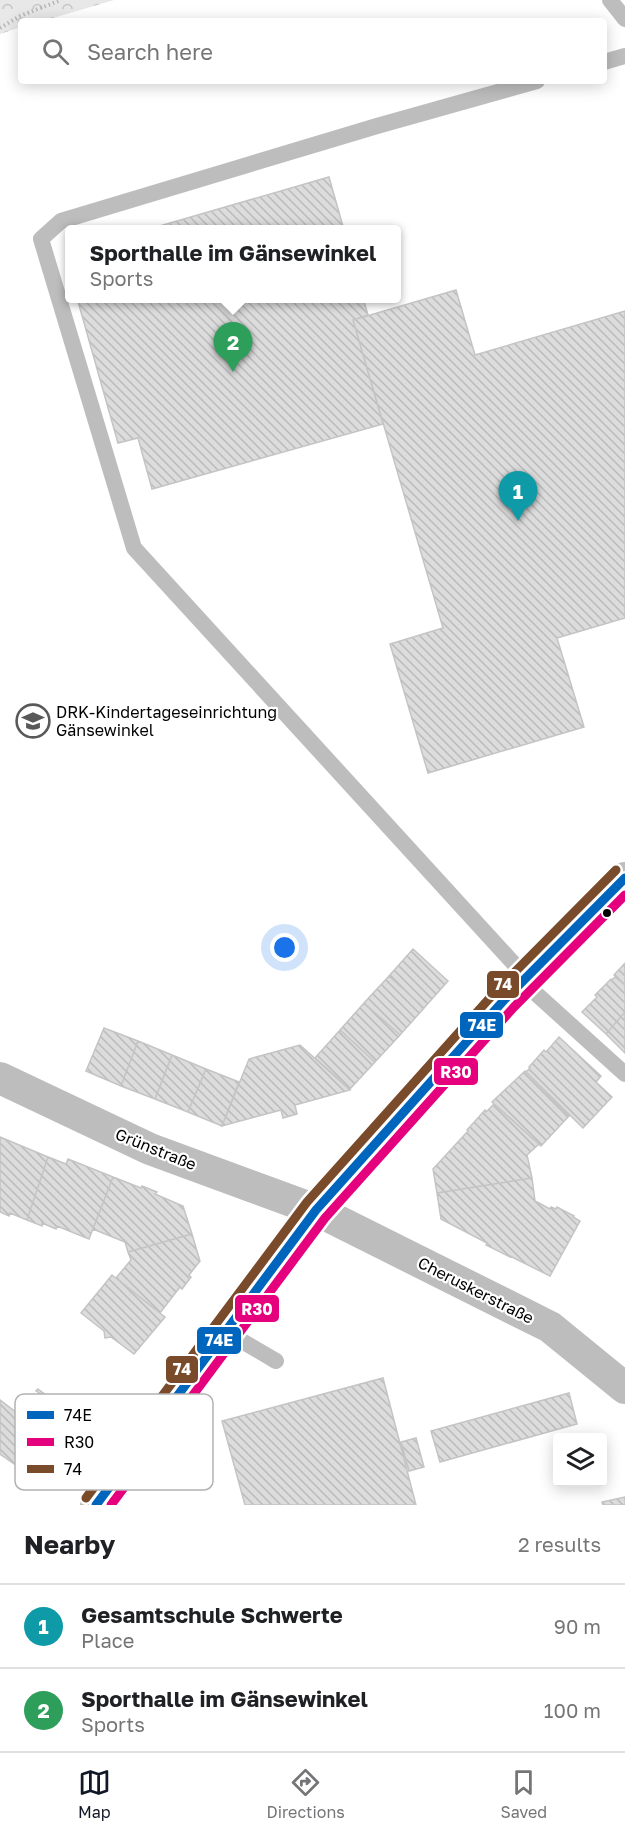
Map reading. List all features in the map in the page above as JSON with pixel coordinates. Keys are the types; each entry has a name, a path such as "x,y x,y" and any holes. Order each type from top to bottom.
{"street":[{"path":"178,1394 316,1210 524,979 625,878"},
{"name":"Grünstraße","path":"0,1078 150,1149 316,1210"},
{"name":"Cheruskerstraße","path":"316,1210 550,1327 625,1388"},
{"path":"96,1505 107,1490"}],"lane":[{"path":"609,0 625,19"},
{"path":"607,61 625,56"},
{"path":"526,84 377,126 61,221 40,239 134,548 524,979 625,1074"},
{"path":"225,1331 276,1361"}],"path":[{"path":"0,28 20,16 61,0"}],"green space":[{"path":"0,0 114,0 53,18 18,18 18,28 0,34"}],"building":[{"path":"329,177 343,225 163,225"},
{"path":"456,290 475,355 625,311 625,618 557,638 584,727 428,773 390,644 443,628 353,320"},
{"path":"78,303 364,303 368,315 353,320 383,424 152,489 138,438 118,443"},
{"path":"413,949 448,981 424,1008 389,976"},
{"path":"625,963 625,985 614,975"},
{"path":"389,976 424,1008 400,1035 364,1003"},
{"path":"615,977 625,985 625,1012 606,1034 582,1012 597,997 595,995"},
{"path":"364,1003 400,1035 375,1062 340,1030"},
{"path":"625,1012 625,1053 606,1034"},
{"path":"104,1028 138,1041 121,1086 86,1071"},
{"path":"340,1030 375,1062 350,1089 315,1058"},
{"path":"559,1037 601,1076 596,1082 612,1097 583,1128 526,1072 544,1050 546,1052"},
{"path":"138,1041 172,1055 155,1099 121,1086"},
{"path":"300,1045 350,1090 295,1105 297,1114 283,1118 281,1110 222,1126 249,1059"},
{"path":"172,1055 206,1069 188,1112 155,1099"},
{"path":"206,1069 239,1082 222,1126 188,1112"},
{"path":"525,1071 569,1116 541,1146 492,1102"},
{"path":"494,1104 539,1144 527,1155 532,1178 437,1193 433,1169 485,1110 486,1112"},
{"path":"0,1137 48,1157 27,1220 10,1213 9,1216 0,1212"},
{"path":"48,1157 66,1164 68,1159 113,1177 89,1239 57,1226 56,1229 27,1220"},
{"path":"113,1177 157,1192 155,1194 183,1206 192,1234 128,1252 125,1242 93,1229"},
{"path":"532,1178 535,1201 550,1209 557,1207 580,1221 550,1276 486,1245 487,1243 441,1219 437,1193"},
{"path":"192,1234 200,1261 182,1289 180,1287 160,1313 116,1278 131,1260 128,1252"},
{"path":"112,1275 165,1317 134,1354 111,1337 105,1338 104,1331 81,1313"},
{"path":"383,1378 416,1505 245,1505 222,1421"},
{"path":"569,1393 577,1424 440,1462 431,1431"},
{"path":"0,1400 15,1411 15,1465 0,1454"},
{"path":"416,1438 424,1467 409,1471 401,1442"},
{"path":"625,1497 625,1505 603,1505 602,1502"}],"transit line":[{"name":"74","path":"164,1394 307,1202 496,991 616,870"},
{"name":"74E","path":"179,1394 316,1210 505,999 625,878"},
{"name":"R30","path":"194,1394 325,1218 514,1007 625,895"},
{"name":"74","path":"86,1498 92,1490"},
{"name":"74E","path":"96,1505 107,1490"},
{"name":"R30","path":"111,1505 122,1490"}],"place":[{"name":"Sporthalle im Gänsewinkel","path":"233,372"},
{"name":"Gesamtschule Schwerte","path":"518,521"},
{"name":"DRK-Kindertageseinrichtung Gänsewinkel","path":"33,721"}]}
